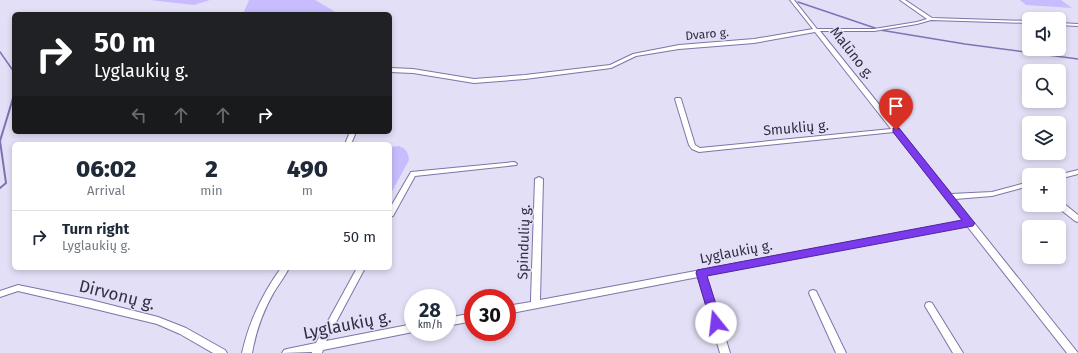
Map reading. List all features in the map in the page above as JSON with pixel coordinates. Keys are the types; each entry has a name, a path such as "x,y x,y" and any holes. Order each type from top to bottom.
{"street":[{"name":"Malūno g.","path":"792,0 818,30 948,197 1073,353"},
{"path":"902,0 931,19"},
{"name":"Dvaro g.","path":"392,70 413,71 474,81 508,79 611,66 635,55 678,47 763,40 793,33 818,30 870,30 917,23 931,19 1022,22"},
{"path":"1066,24 1078,25"},
{"name":"Smuklių g.","path":"678,99 692,145 694,148 699,150 896,130"},
{"path":"392,211 413,174 514,164"},
{"path":"1066,175 1078,172"},
{"name":"Spindulių g.","path":"537,305 535,299 539,179"},
{"path":"948,197 992,194 1022,186"},
{"path":"1066,210 1078,220"},
{"name":"Lyglaukių g.","path":"516,308 956,224 970,223"},
{"path":"247,353 260,312 273,285 283,270"},
{"path":"318,349 360,270"},
{"path":"701,273 725,353"},
{"name":"Dirvonų g.","path":"0,294 18,288 158,321 183,331 222,353"},
{"path":"814,293 841,353"},
{"path":"929,306 958,353"},
{"name":"Lyglaukių g.","path":"286,353 318,349 404,330"}],"shaded area":[{"path":"150,0 210,0 194,5"},
{"path":"249,0 315,0 336,12 244,12"},
{"path":"1020,0 1061,0 1072,8 1026,5"},
{"path":"399,146 403,148 408,155 409,160 392,191 392,147"}],"waterway":[{"path":"798,2 875,28"},
{"path":"880,30 965,44 1078,59"},
{"path":"0,52 12,69"},
{"path":"0,188 6,183 0,141 12,102"}],"route":[{"path":"716,323 704,278 701,273 956,224 970,223 896,130"}]}
